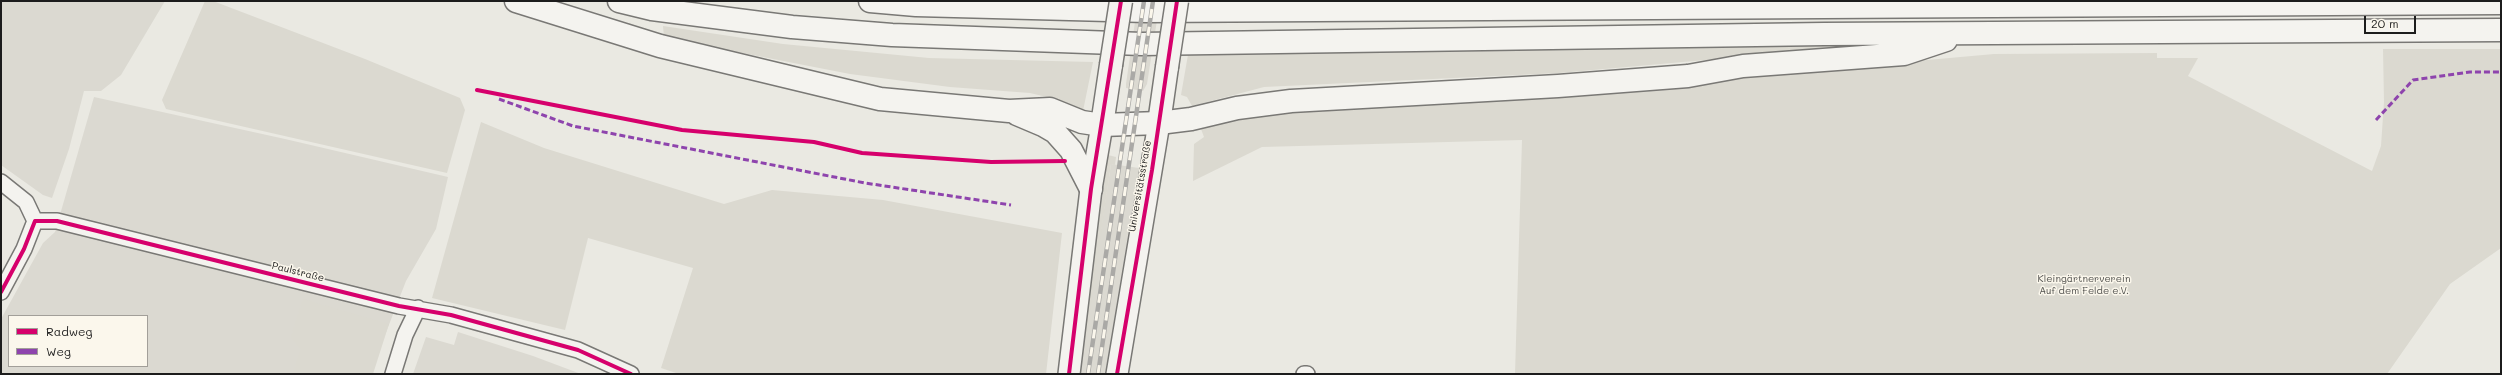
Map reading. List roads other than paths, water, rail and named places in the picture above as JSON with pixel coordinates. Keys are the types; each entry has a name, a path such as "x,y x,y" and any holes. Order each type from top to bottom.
{"main road":[{"path":"516,1 660,46 880,99 1009,111 1050,110 1082,122 1102,125 1159,123 1191,119 1270,102 1627,82 1688,76 1744,66 1904,54 1964,34"},
{"path":"619,1 652,9 792,27 892,35 1142,44 1824,34 2501,30"},
{"path":"870,1 916,5 1147,11 2496,2"},
{"path":"1069,374 1091,189 1121,1"},
{"name":"Universitätsstraße","path":"1117,374 1159,123 1177,1"},
{"path":"1978,1 2021,6"},
{"path":"1009,111 1043,124 1055,132 1071,150 1091,189"}],"street":[{"path":"1,182 26,202 35,220 24,249 1,292"},
{"name":"Paulstraße","path":"35,220 57,221 399,306 418,308 451,315 578,350 631,374"},
{"path":"393,374 405,335 418,308"}],"railway":[{"path":"1088,374 1144,1"},
{"path":"1098,374 1153,1"}],"park label":[{"name":"Kleingärtnerverein Auf dem Felde e.V.","path":"2084,284"}]}
